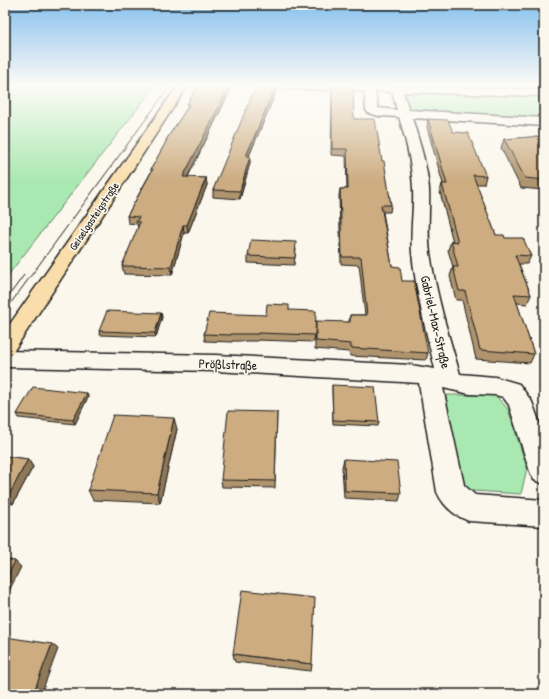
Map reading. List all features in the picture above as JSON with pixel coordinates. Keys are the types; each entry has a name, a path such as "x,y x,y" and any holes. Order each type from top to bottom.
{"main road":[{"name":"Geiselgasteigstraße","path":"5,347 161,118"}],"street":[{"name":"Gabriel-Max-Straße","path":"405,118 417,157 421,190 419,228 422,263 439,379 451,492 469,508 544,513"},
{"path":"456,118 544,122"},
{"name":"Prößlstraße","path":"5,359 216,363 411,373 439,379"},
{"name":"Gabriel-Max-Straße","path":"439,379 470,385 496,386 511,390 520,402 544,472"}],"green space":[{"path":"5,118 131,118 5,279"},
{"path":"513,118 544,118 544,119"},
{"path":"439,395 495,395 508,409 527,468 521,494 457,490"}],"building":[{"path":"181,118 213,118 183,177 206,178 187,225 183,225 171,267 122,266 140,222 136,222 139,217 127,216 153,169 151,169 166,140"},
{"path":"243,118 262,118 246,156 250,156 240,191 213,190"},
{"path":"332,118 375,119 391,205 381,205 392,266 400,267 402,281 414,281 428,353 351,348 351,344 316,341 316,321 350,322 350,315 367,315 361,257 342,257 340,189 348,189 347,149 332,149"},
{"path":"428,119 448,120 453,132 468,133 486,176 473,175 496,235 504,235 505,238 523,238 531,256 515,255 531,295 514,294 534,354 480,350 465,291 459,291 453,267 458,267 451,241 458,242 442,184 447,184"},
{"path":"544,136 544,180 525,178 504,139"},
{"path":"251,240 296,242 295,258 248,256"},
{"path":"267,304 289,305 289,310 316,311 315,335 258,333 231,335 204,334 209,313 266,315"},
{"path":"107,311 161,313 155,333 99,331"},
{"path":"332,385 375,387 379,422 333,420"},
{"path":"33,387 87,393 73,420 17,414"},
{"path":"228,411 277,412 275,481 221,480"},
{"path":"113,415 174,418 157,493 88,490"},
{"path":"5,456 28,459 8,497 5,496"},
{"path":"344,459 397,462 401,493 345,491"},
{"path":"5,559 15,561 5,581"},
{"path":"242,590 315,598 312,664 233,654"},
{"path":"5,637 52,644 33,694 5,694"}],"tram line":[{"path":"5,311 147,118"},
{"path":"5,301 24,275"}]}
